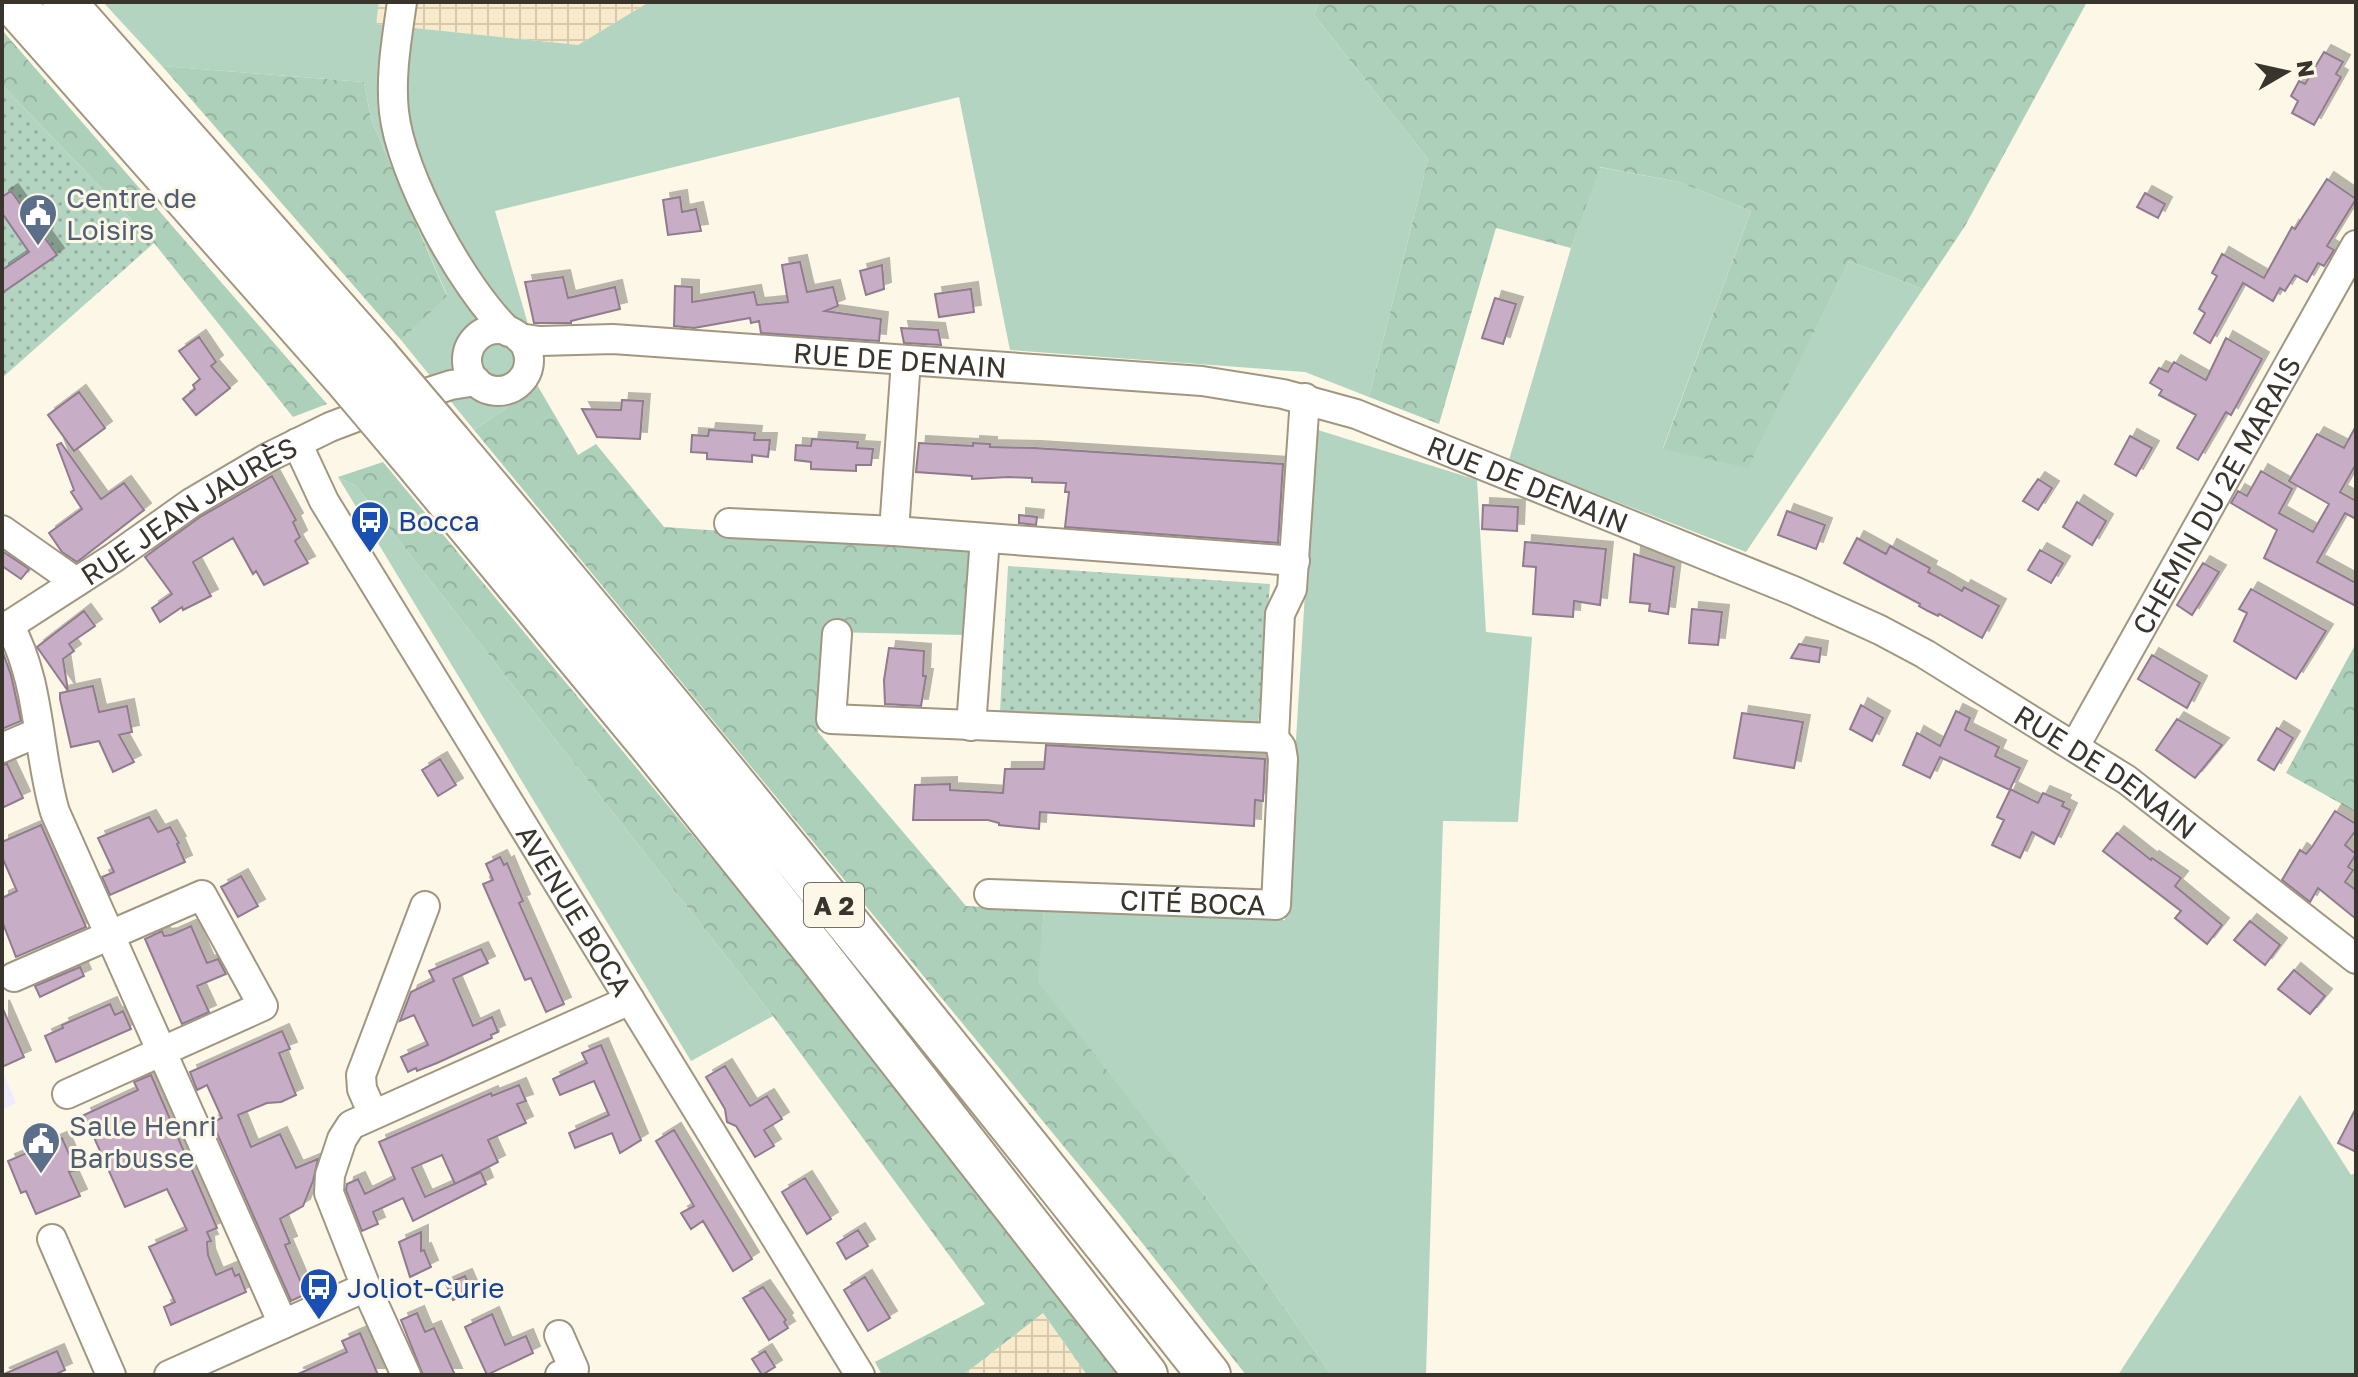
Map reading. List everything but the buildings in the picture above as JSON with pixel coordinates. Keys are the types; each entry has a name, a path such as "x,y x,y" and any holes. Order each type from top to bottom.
{"highway":[{"name":"A 2","path":"12,2 361,366"},
{"name":"A 2","path":"64,2 435,454 726,772 1209,1375"},
{"name":"A 2","path":"435,454 758,879 1146,1375"}],"street":[{"path":"402,2 393,83 397,131 414,179 453,258 491,312 528,354 526,372 518,383 501,391 487,389 476,381 469,370 465,298 453,258"},
{"name":"CHEMIN DU 2E MARAIS","path":"2075,746 2356,245"},
{"path":"470,349 478,337 490,330 514,335"},
{"name":"RUE DE DENAIN","path":"514,335 587,341 613,339 1202,381 1305,398 1406,433 1813,599 1936,660 2075,746 2160,804 2356,959"},
{"name":"RUE DE DENAIN","path":"526,372 553,355 587,341"},
{"name":"RUE JEAN JAURÈS","path":"385,406 442,374 470,349"},
{"path":"894,531 906,360"},
{"name":"RUE JEAN JAURÈS","path":"5,628 199,498 297,443 385,406 451,385 476,381"},
{"name":"CITÉ BOCA","path":"989,894 1276,905 1283,759 1281,747 1274,738 1280,614 1291,595 1295,561 1305,398"},
{"name":"AVENUE BOCA","path":"297,443 324,501 860,1375"},
{"path":"729,523 894,531 1295,561"},
{"path":"2,530 76,582"},
{"path":"971,726 985,538"},
{"path":"5,628 23,658 55,812 283,1324"},
{"path":"837,634 831,719 1274,738"},
{"path":"2,748 39,732"},
{"path":"14,977 202,895 263,1006 67,1094"},
{"path":"373,1114 362,1089 361,1075 425,906"},
{"path":"406,1375 332,1204 328,1184 346,1131 351,1125 373,1114 630,1000"},
{"path":"52,1239 111,1375"},
{"path":"169,1375 197,1369 283,1324 366,1287"},
{"path":"559,1335 574,1369 560,1375"}],"shaded area":[{"path":"379,2 649,2 578,45 376,24"},
{"path":"2,1071 16,1103 2,1110"},
{"path":"1043,1313 1087,1375 963,1375"}],"green space":[{"path":"103,2 379,2 376,24 578,45 649,2 1319,2 1314,15 1428,159 1369,397 1305,372 1010,350 959,97 495,211 530,331 536,383 520,399 474,430 401,340 447,295 371,119 364,82 162,66"},
{"path":"1319,2 2087,2 1965,226 1923,289 1849,261 1748,468 1663,449 1751,211 1679,182 1600,167 1571,248 1496,228 1439,424 1369,397 1428,159 1314,15"},
{"path":"2,30 327,404 293,417 154,243 2,85"},
{"path":"162,66 364,82 371,119 447,296 401,340"},
{"path":"2,85 154,243 2,378"},
{"path":"1599,167 1679,182 1751,211 1663,448 1748,467 1849,261 1923,289 1746,552 1509,460 1571,248"},
{"path":"536,383 578,455 596,444 664,527 975,548 966,635 826,632 818,732 966,906 1044,910 1038,982 1209,1201 1332,1375 1246,1375 1121,1216 474,430 520,399"},
{"path":"1315,429 1477,480 1486,632 1532,637 1518,822 1443,821 1426,1375 1332,1375 1209,1201 1037,982 1044,910 1285,920"},
{"path":"383,462 791,954 1121,1375 1087,1375 1043,1313 963,1375 882,1375 875,1362 985,1304 773,1016 356,486 338,477"},
{"path":"338,477 356,486 773,1016 691,1061"},
{"path":"1008,566 1270,584 1258,725 1000,712"},
{"path":"2356,645 2356,812 2286,773"},
{"path":"2300,1095 2351,1175 2356,1173 2356,1375 2118,1375"}],"place":[{"name":"Centre de Loisirs","path":"38,247"},
{"name":"Bocca","path":"370,554"},
{"name":"Salle Henri Barbusse","path":"41,1175"},
{"name":"Joliot-Curie","path":"319,1321"}]}
